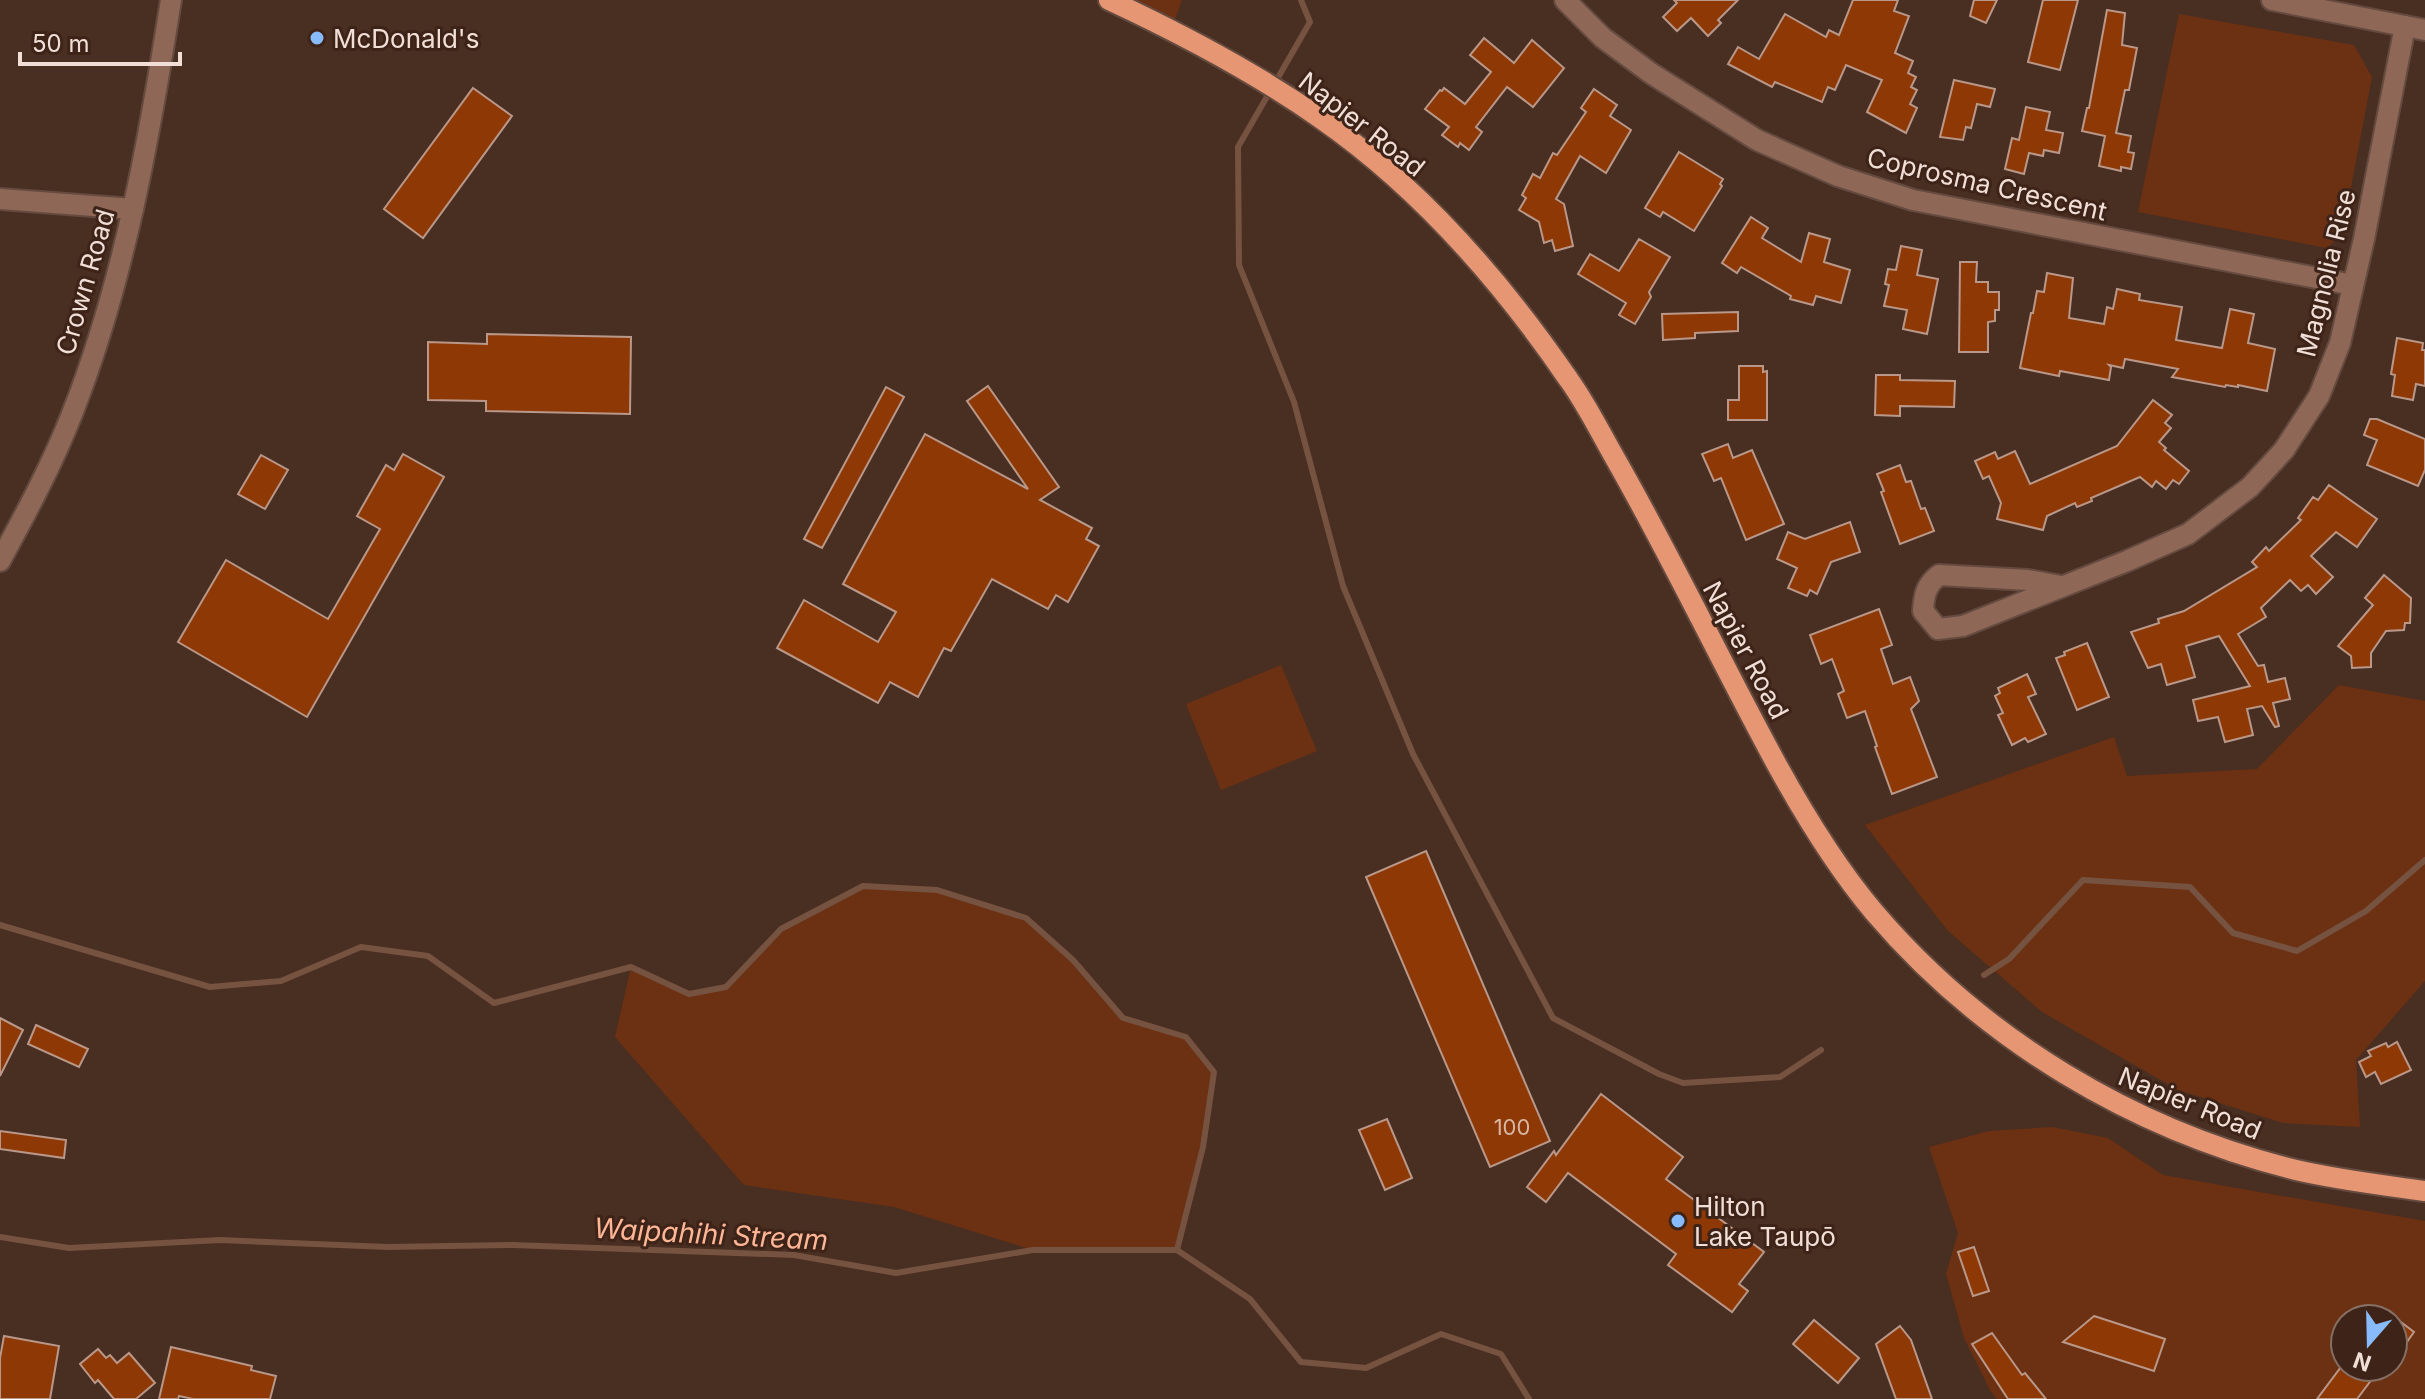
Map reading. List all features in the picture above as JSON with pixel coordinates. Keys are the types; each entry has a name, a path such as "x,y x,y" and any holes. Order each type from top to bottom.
{"main road":[{"name":"Napier Road","path":"1109,0 1201,46 1322,119 1390,174 1489,275 1571,382 1642,506 1801,809 1854,887 1883,922 1971,1007 2032,1054 2130,1111 2245,1155 2299,1170 2425,1191"}],"street":[{"name":"Crown Road","path":"0,561 29,508 71,415 94,352 146,153 171,0"},
{"name":"Coprosma Crescent","path":"1565,0 1603,38 1652,74 1757,140 1838,176 1913,200 2353,285"},
{"path":"2272,0 2415,28"},
{"name":"Magnolia Rise","path":"2061,586 2028,580 1939,575 1929,583 1923,597 1923,611 1938,629 1963,626 2127,561 2188,534 2250,487 2284,450 2319,396 2340,343 2415,28"},
{"path":"0,199 133,209"}],"shaded area":[{"path":"1117,0 1182,0 1173,25"},
{"path":"2179,14 2354,45 2372,77 2342,234 2327,248 2138,212"},
{"path":"1281,665 1317,751 1221,790 1186,704"},
{"path":"2339,685 2425,701 2425,981 2356,1060 2360,1127 2283,1123 2178,1090 2042,1012 1948,931 1865,825 2114,737 2127,776 2257,769"},
{"path":"863,886 937,890 1026,918 1073,960 1123,1018 1186,1037 1214,1072 1203,1147 1177,1250 1033,1250 894,1207 744,1185 615,1037 631,967 689,994 726,987 781,929"},
{"path":"2052,1127 2108,1138 2163,1175 2425,1221 2425,1399 1997,1399 1964,1338 1946,1274 1958,1233 1929,1147 1989,1131"}],"building":[{"path":"1674,0 1738,0 1718,20 1721,23 1708,36 1691,18 1677,31 1663,17 1677,3"},
{"path":"1853,0 1898,0 1894,11 1909,16 1895,53 1913,61 1908,73 1916,77 1911,87 1917,90 1910,104 1917,108 1906,133 1867,112 1882,80 1846,65 1835,90 1828,87 1822,102 1775,82 1772,87 1728,64 1738,47 1759,59 1785,14 1826,37 1829,30 1839,35"},
{"path":"1974,0 1997,0 1986,23 1970,16"},
{"path":"2043,0 2078,0 2060,70 2028,62"},
{"path":"2107,10 2125,13 2122,45 2137,48 2116,133 2131,136 2128,152 2134,153 2131,169 2121,167 2121,171 2099,166 2105,136 2082,131"},
{"path":"1484,38 1514,63 1532,40 1564,68 1533,107 1507,87 1476,127 1482,132 1469,150 1460,143 1458,147 1442,135 1449,127 1425,109 1444,88 1465,104 1491,72 1470,55"},
{"path":"1954,80 1995,89 1990,107 1977,104 1971,128 1966,127 1963,140 1940,137"},
{"path":"473,88 512,116 423,238 384,209"},
{"path":"1594,89 1617,105 1610,116 1631,130 1606,173 1580,156 1556,199 1564,204 1573,246 1555,251 1552,240 1544,243 1539,222 1519,210 1526,198 1522,195 1533,174 1540,178 1553,153 1557,155 1586,112 1581,108"},
{"path":"2026,107 2050,112 2046,130 2063,133 2059,153 2044,150 2043,156 2029,153 2024,174 2005,169 2012,138 2019,140"},
{"path":"1679,152 1723,179 1722,186 1694,231 1663,212 1660,217 1645,208"},
{"path":"1751,217 1768,228 1762,238 1801,262 1809,233 1830,239 1824,262 1850,270 1841,303 1816,296 1813,305 1790,299 1791,296 1741,267 1737,273 1722,263"},
{"path":"1639,239 1670,257 1649,292 1651,297 1635,324 1619,315 1626,303 1578,274 1590,254 1619,271"},
{"path":"1901,246 1922,250 1917,275 1938,279 1927,334 1903,329 1907,310 1884,306 1889,285 1885,284 1888,269 1896,270"},
{"path":"1960,262 1977,262 1976,282 1988,282 1988,292 1999,292 1999,310 1995,310 1995,321 1988,322 1988,352 1959,352"},
{"path":"2047,273 2073,278 2069,318 2104,324 2107,307 2113,309 2117,289 2140,294 2139,300 2182,307 2176,340 2222,348 2230,309 2254,314 2248,343 2275,349 2267,391 2172,377 2178,369 2125,359 2123,368 2109,365 2109,380 2060,371 2059,376 2020,368 2037,291 2044,292"},
{"path":"1738,312 1738,331 1695,333 1695,338 1663,340 1662,314"},
{"path":"487,334 631,337 630,414 486,411 486,401 428,400 428,342 487,344"},
{"path":"2397,338 2423,343 2422,350 2425,350 2425,386 2416,384 2413,400 2392,396 2395,375 2391,374"},
{"path":"1739,366 1763,366 1763,372 1767,371 1767,420 1728,420 1728,400 1739,400"},
{"path":"1876,375 1900,375 1900,380 1955,381 1954,407 1900,406 1900,416 1875,415"},
{"path":"988,386 1059,487 1040,500 1092,528 1086,539 1099,546 1068,602 1056,595 1048,609 992,579 951,651 944,648 918,697 890,682 878,703 777,648 804,600 878,642 896,612 843,584 925,434 1028,489 967,401"},
{"path":"886,387 904,397 822,548 804,539"},
{"path":"2153,400 2172,415 2165,423 2171,428 2159,442 2189,471 2179,484 2173,480 2166,489 2156,481 2152,487 2140,477 2091,498 2092,501 2077,507 2075,503 2047,516 2043,530 1997,519 2001,503 1989,476 1983,479 1975,461 1995,452 1998,459 2015,451 2030,484 2117,446"},
{"path":"2370,419 2425,439 2425,470 2418,486 2367,465 2377,440 2364,435"},
{"path":"1728,444 1733,458 1752,450 1784,524 1746,540 1721,478 1714,481 1702,454"},
{"path":"403,454 444,477 307,717 178,642 226,560 328,619 380,529 357,516 386,465 394,470"},
{"path":"261,455 288,470 265,509 238,494"},
{"path":"1900,465 1906,482 1911,481 1921,509 1925,508 1934,531 1900,544 1877,474"},
{"path":"2329,485 2377,519 2357,547 2336,532 2311,556 2333,577 2316,594 2308,585 2301,591 2290,580 2261,608 2266,617 2238,634 2258,666 2264,665 2268,682 2285,678 2290,699 2273,703 2279,726 2275,727 2262,706 2247,709 2253,735 2225,742 2218,717 2198,721 2193,700 2250,686 2219,636 2186,646 2195,677 2167,685 2161,664 2148,668 2131,632 2184,611 2257,567 2252,562 2266,547 2269,551 2301,520 2298,518 2313,497 2318,500"},
{"path":"1850,522 1860,552 1831,562 1817,594 1810,590 1807,596 1788,588 1797,568 1777,559 1788,532 1805,539"},
{"path":"2384,575 2411,598 2410,623 2405,623 2404,630 2386,631 2371,653 2371,667 2352,668 2351,656 2338,646 2373,605 2365,598"},
{"path":"1879,609 1892,645 1881,649 1893,684 1910,677 1919,701 1911,709 1937,777 1892,794 1865,711 1847,718 1838,694 1844,691 1832,659 1821,664 1810,635"},
{"path":"2087,643 2109,697 2077,710 2056,658"},
{"path":"2027,674 2036,694 2028,697 2046,734 2028,742 2025,738 2012,745 1998,715 2003,713 1995,696 2000,693 1998,688"},
{"path":"1426,851 1550,1141 1490,1167 1366,877"},
{"path":"0,1018 23,1030 0,1076"},
{"path":"36,1025 88,1049 79,1067 28,1044"},
{"path":"2397,1042 2411,1070 2381,1084 2375,1072 2366,1077 2359,1062 2371,1056 2368,1051"},
{"name":"Hilton Lake Taupō","path":"1601,1094 1683,1157 1666,1179 1764,1252 1739,1284 1748,1291 1732,1312 1668,1265 1676,1254 1568,1173 1546,1202 1527,1187 1554,1151 1556,1155"},
{"path":"1387,1119 1412,1178 1385,1190 1359,1130"},
{"path":"0,1131 66,1140 64,1158 0,1149"},
{"path":"1974,1247 1989,1291 1973,1296 1958,1252"},
{"path":"2094,1316 2165,1339 2154,1371 2063,1342"},
{"path":"1814,1320 1859,1358 1838,1383 1793,1344"},
{"path":"1900,1326 1911,1340 1932,1399 1896,1399 1876,1344"},
{"path":"1992,1333 2022,1375 2025,1373 2046,1399 2008,1399 1972,1344"},
{"path":"4,1336 59,1346 50,1399 0,1399 0,1358"},
{"path":"171,1347 252,1366 251,1370 276,1376 270,1399 193,1399 179,1396 178,1399 159,1399"},
{"path":"98,1349 106,1358 110,1355 117,1363 129,1353 155,1383 136,1399 114,1399 98,1380 95,1383 80,1364"},
{"path":"2329,1383 2369,1383 2357,1399 2317,1399"}],"waterway":[{"path":"1301,0 1310,22 1238,147 1239,265 1294,402 1343,586 1413,754 1553,1018 1659,1074 1683,1083 1780,1077 1821,1050"},
{"path":"1984,975 2009,959 2083,880 2190,887 2233,933 2297,951 2366,911 2425,860"},
{"path":"0,925 210,987 281,981 361,947 428,956 494,1003 631,967 689,994 726,987 781,929 863,886 937,890 1026,918 1073,960 1123,1018 1186,1037 1214,1072 1203,1147 1177,1250"},
{"name":"Waipahihi Stream","path":"0,1237 69,1248 220,1240 388,1247 513,1245 794,1255 896,1273 1033,1250 1177,1250 1250,1299 1301,1362 1366,1368 1441,1334 1501,1354 1529,1399"}],"place":[{"name":"McDonald's","path":"317,38"},
{"name":"Hilton Lake Taupō","path":"1678,1221"}]}
